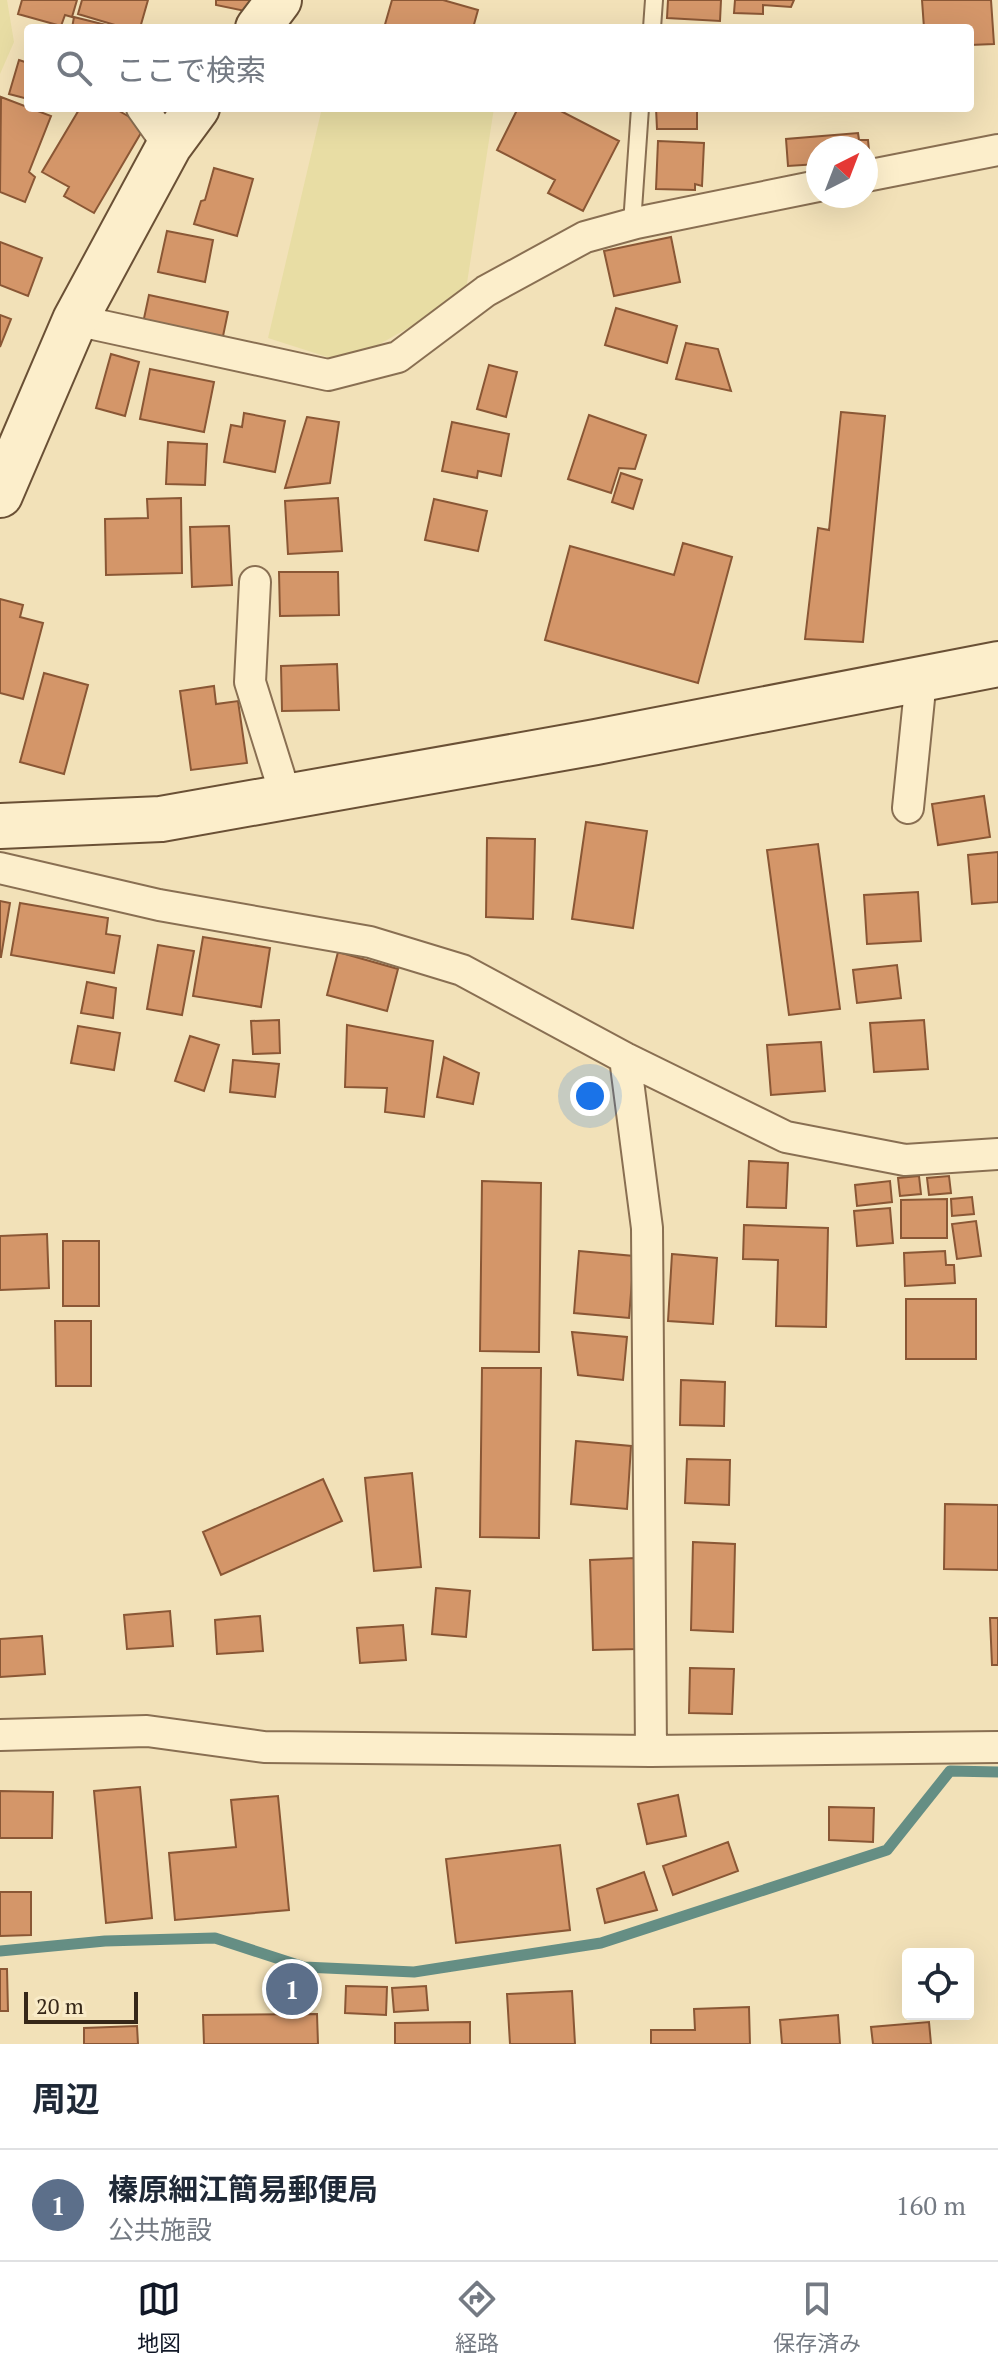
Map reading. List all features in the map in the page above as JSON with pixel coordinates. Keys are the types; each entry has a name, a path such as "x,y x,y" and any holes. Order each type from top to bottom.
{"street":[{"path":"261,24 279,0"},
{"path":"145,112 169,146"},
{"path":"0,495 75,320 169,146 194,112"},
{"path":"878,174 998,150"},
{"path":"75,320 328,375 398,357 486,291 585,237 632,224 806,188"},
{"path":"255,582 250,682 286,797"},
{"path":"0,826 161,819 596,742 998,664"},
{"path":"908,808 921,679"},
{"path":"0,868 159,905 370,942 462,970 625,1058 786,1137 905,1160 998,1154"},
{"path":"625,1058 647,1228 651,1751"},
{"path":"0,1735 147,1731 264,1747 651,1751 998,1747"}],"lane":[{"path":"652,24 654,0"},
{"path":"632,224 640,112"}],"shaded area":[{"path":"0,0 7,0 14,42 0,74"},
{"path":"321,112 493,112 465,296 346,363 268,338"}],"building":[{"path":"22,0 77,0 72,17 65,15 62,24 18,14"},
{"path":"82,0 148,0 141,24 112,24 78,14"},
{"path":"216,0 254,0 245,11 216,5"},
{"path":"392,0 443,0 478,10 474,24 385,24"},
{"path":"668,0 721,0 720,21 667,18"},
{"path":"735,0 794,0 791,7 763,5 763,14 734,13"},
{"path":"922,0 991,0 994,44 974,45 974,24 924,24"},
{"path":"74,17 102,24 73,24"},
{"path":"19,60 24,62 24,98 9,94"},
{"path":"1,97 24,106 24,112 40,112 51,116 29,172 35,177 25,202 0,192"},
{"path":"78,112 121,112 145,126 94,213 64,196 69,187 42,172"},
{"path":"516,112 563,112 619,141 583,211 548,193 555,180 497,150"},
{"path":"656,112 697,112 697,129 657,129"},
{"path":"858,133 858,136 822,136"},
{"path":"806,137 806,165 788,166 786,139"},
{"path":"658,141 704,143 702,186 695,184 695,190 656,189"},
{"path":"214,168 253,179 237,236 194,224"},
{"path":"167,231 213,240 205,282 158,272"},
{"path":"671,237 680,282 614,296 604,251"},
{"path":"0,242 42,258 28,296 0,285"},
{"path":"149,295 228,312 222,341 143,323"},
{"path":"616,308 677,326 667,363 605,345"},
{"path":"0,315 11,319 0,347"},
{"path":"686,343 718,349 731,391 676,379"},
{"path":"111,354 139,362 125,416 96,408"},
{"path":"489,365 517,372 506,417 477,409"},
{"path":"150,369 214,382 204,432 140,419"},
{"path":"841,412 885,416 863,642 805,639 818,528 829,530"},
{"path":"244,413 285,421 275,472 224,462 231,425 242,427"},
{"path":"589,415 646,435 635,469 619,468 611,493 568,479"},
{"path":"307,417 339,422 330,483 285,488"},
{"path":"452,422 509,434 501,476 478,471 477,478 442,471"},
{"path":"168,442 207,444 205,485 166,484"},
{"path":"621,473 642,480 633,509 612,502"},
{"path":"181,498 182,573 106,575 105,519 148,518 147,499"},
{"path":"338,498 342,551 288,554 285,501"},
{"path":"434,499 487,511 478,551 425,540"},
{"path":"229,526 232,585 192,587 190,527"},
{"path":"683,543 732,557 698,683 545,640 570,546 674,575"},
{"path":"279,572 338,572 339,615 280,616"},
{"path":"0,599 23,605 20,617 43,623 23,699 0,693"},
{"path":"337,664 339,710 282,711 281,666"},
{"path":"44,673 88,685 64,774 20,762"},
{"path":"214,686 216,704 238,701 247,763 191,770 180,691"},
{"path":"984,796 990,837 938,845 932,804"},
{"path":"586,822 647,831 633,928 572,919"},
{"path":"487,838 535,839 533,919 486,917"},
{"path":"818,844 840,1009 789,1015 767,850"},
{"path":"998,852 998,902 972,904 968,855"},
{"path":"918,892 921,941 867,944 864,895"},
{"path":"0,901 10,903 1,957 0,957"},
{"path":"20,903 108,918 106,934 120,936 114,973 11,955"},
{"path":"203,937 270,948 261,1007 193,996"},
{"path":"158,945 194,951 182,1015 147,1009"},
{"path":"338,952 398,969 387,1011 327,995"},
{"path":"897,965 901,998 857,1003 853,970"},
{"path":"87,982 116,988 113,1018 81,1013"},
{"path":"279,1020 280,1053 253,1054 251,1021"},
{"path":"924,1020 928,1069 874,1072 870,1023"},
{"path":"347,1025 433,1041 424,1117 385,1112 387,1088 345,1087"},
{"path":"78,1026 120,1033 114,1070 71,1063"},
{"path":"190,1036 219,1045 204,1091 175,1081"},
{"path":"821,1042 825,1091 771,1095 767,1045"},
{"path":"444,1057 479,1073 473,1104 437,1097"},
{"path":"233,1060 279,1064 275,1097 230,1092"},
{"path":"749,1161 788,1163 786,1208 747,1207"},
{"path":"919,1176 921,1194 900,1196 898,1178"},
{"path":"949,1176 951,1193 929,1195 927,1178"},
{"path":"482,1181 541,1183 539,1352 480,1351"},
{"path":"890,1181 892,1202 857,1206 855,1185"},
{"path":"972,1197 974,1214 952,1216 951,1199"},
{"path":"947,1199 947,1238 901,1238 901,1200"},
{"path":"890,1208 893,1243 857,1246 854,1211"},
{"path":"976,1221 981,1256 957,1259 952,1224"},
{"path":"744,1225 828,1228 826,1327 776,1326 778,1260 743,1259"},
{"path":"47,1234 49,1288 0,1290 0,1236"},
{"path":"63,1241 99,1241 99,1306 63,1306"},
{"path":"579,1251 634,1256 629,1318 574,1313"},
{"path":"945,1251 946,1265 954,1265 955,1283 905,1286 904,1253"},
{"path":"672,1254 717,1258 713,1324 668,1321"},
{"path":"906,1299 976,1299 976,1359 906,1359"},
{"path":"55,1321 91,1321 91,1386 56,1386"},
{"path":"572,1332 627,1337 623,1380 578,1375"},
{"path":"482,1368 541,1368 539,1538 480,1537"},
{"path":"681,1380 725,1382 724,1426 680,1425"},
{"path":"576,1441 631,1446 627,1509 571,1504"},
{"path":"687,1459 730,1460 729,1505 685,1503"},
{"path":"412,1473 421,1567 374,1571 365,1478"},
{"path":"323,1479 342,1521 221,1575 203,1532"},
{"path":"945,1504 998,1505 998,1570 944,1569"},
{"path":"693,1542 735,1544 733,1632 691,1630"},
{"path":"635,1558 637,1649 593,1650 590,1560"},
{"path":"436,1588 470,1591 466,1637 432,1634"},
{"path":"170,1611 173,1646 127,1649 124,1615"},
{"path":"260,1616 263,1651 217,1654 215,1620"},
{"path":"990,1618 998,1618 998,1665 992,1665"},
{"path":"403,1625 406,1660 360,1663 357,1628"},
{"path":"42,1636 45,1674 0,1677 0,1639"},
{"path":"690,1668 734,1669 732,1714 689,1713"},
{"path":"140,1787 152,1918 106,1923 94,1791"},
{"path":"0,1791 53,1792 52,1838 0,1838"},
{"path":"678,1795 686,1836 647,1844 638,1804"},
{"path":"278,1796 289,1910 175,1920 169,1853 236,1847 231,1800"},
{"path":"829,1807 874,1808 873,1842 829,1840"},
{"path":"728,1842 738,1871 673,1895 663,1866"},
{"path":"560,1845 570,1930 456,1943 446,1859"},
{"path":"644,1872 657,1910 605,1923 597,1889"},
{"path":"0,1892 31,1892 31,1935 0,1936"},
{"path":"0,1969 7,1969 8,2011 0,2011"},
{"path":"346,1986 387,1987 386,2015 345,2013"},
{"path":"426,1986 428,2010 394,2012 392,1988"},
{"path":"572,1991 575,2044 510,2044 507,1994"},
{"path":"749,2007 750,2044 651,2044 651,2030 695,2030 694,2009"},
{"path":"317,2014 318,2044 204,2044 203,2015"},
{"path":"838,2015 840,2044 782,2044 780,2020"},
{"path":"470,2022 470,2044 395,2044 395,2023"},
{"path":"929,2022 931,2044 873,2044 871,2027"},
{"path":"137,2026 138,2044 84,2044 84,2028"}],"waterway":[{"path":"0,1951 105,1941 215,1938 304,1967 414,1972 601,1943 887,1850 950,1771 998,1772"}],"place":[{"name":"榛原細江簡易郵便局","path":"292,1989"}]}
